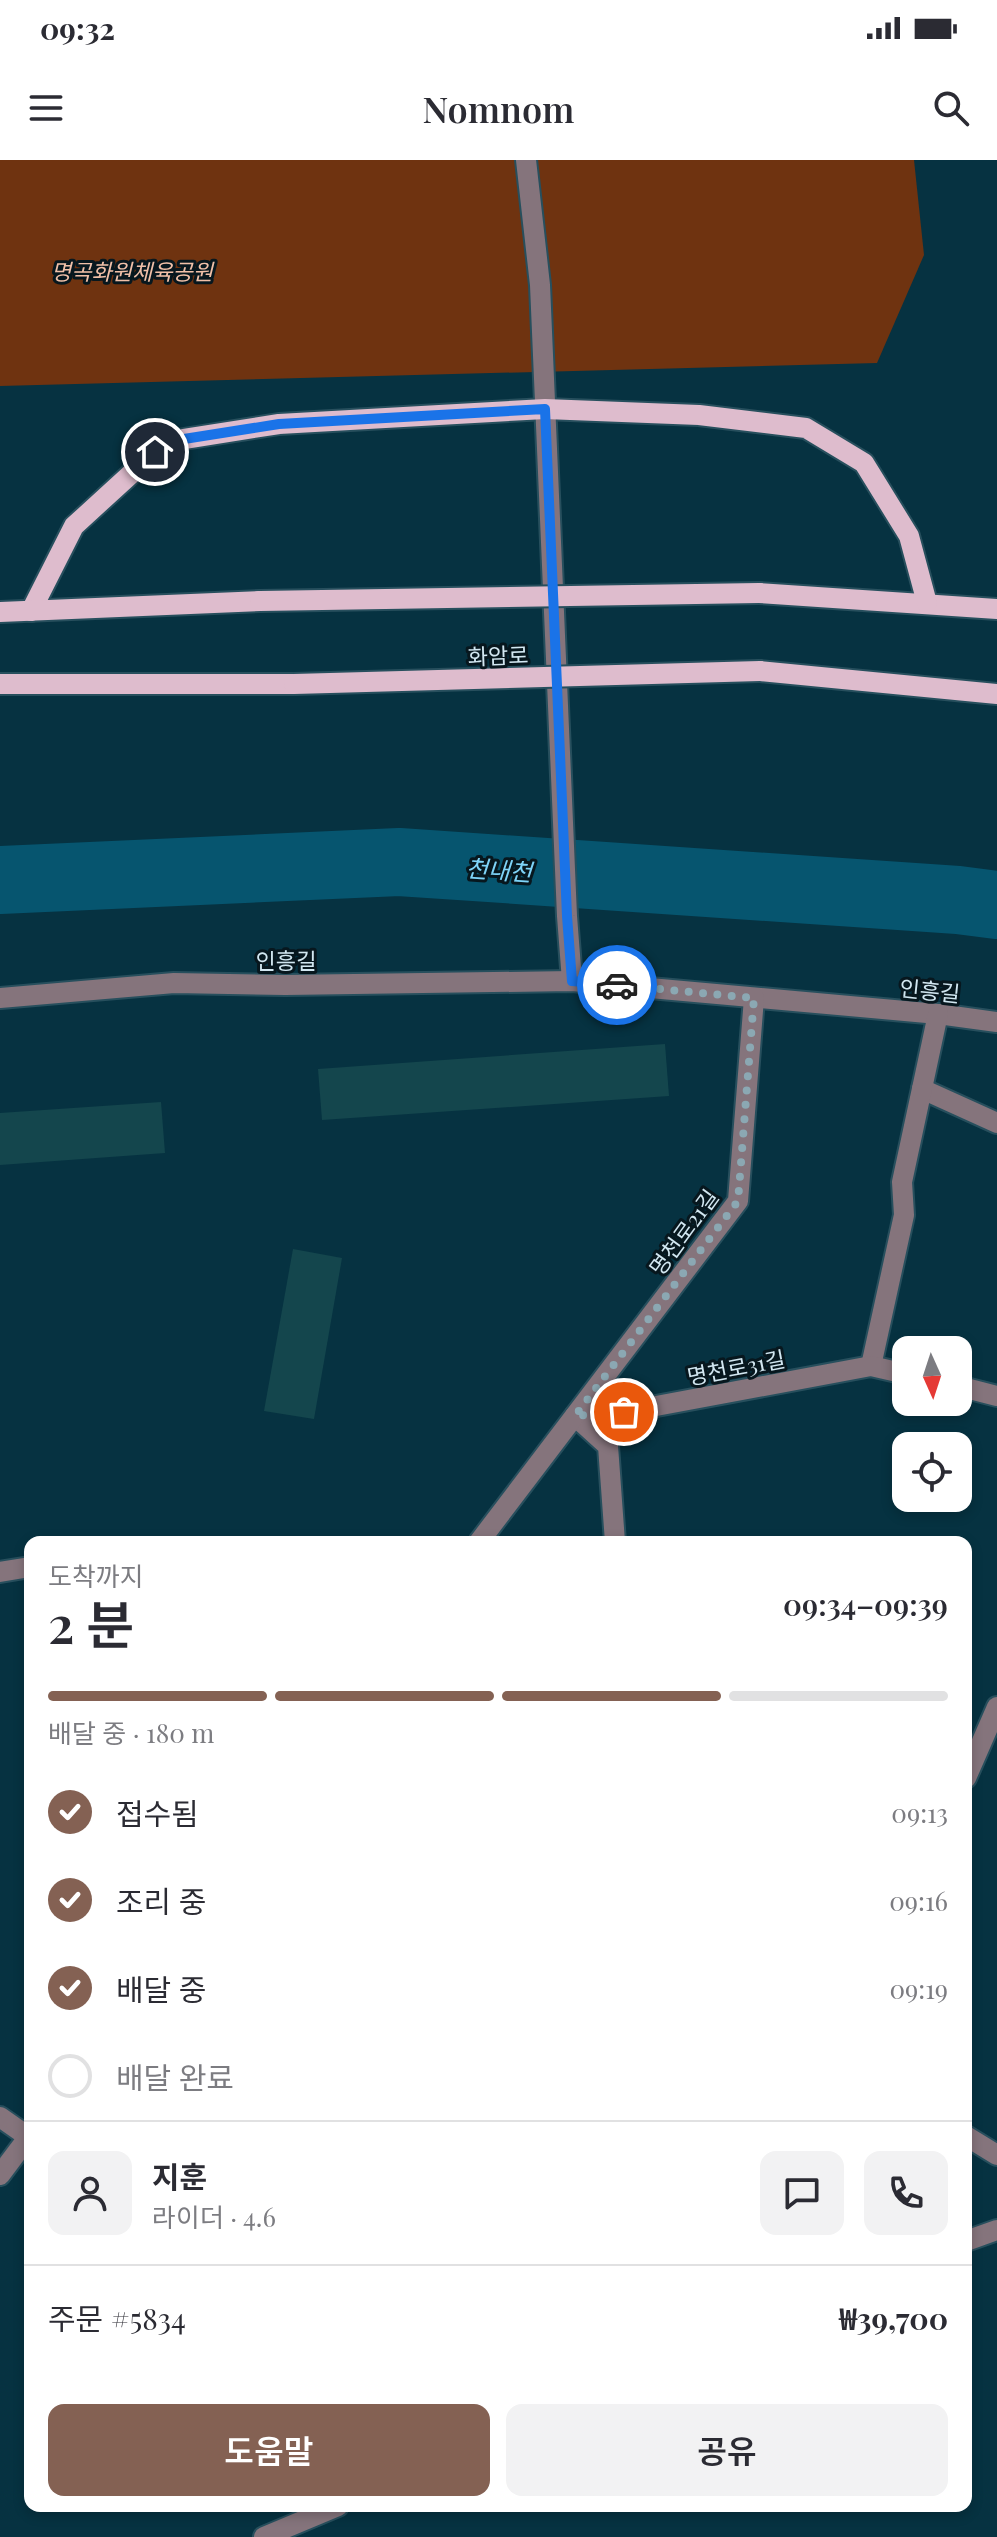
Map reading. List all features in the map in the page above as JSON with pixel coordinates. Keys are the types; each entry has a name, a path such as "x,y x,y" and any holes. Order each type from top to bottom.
{"main road":[{"path":"31,611 74,526 155,452 184,439 279,424 545,409 699,415 806,428 864,463 909,536 927,603"},
{"path":"0,612 260,601 759,593 997,609"},
{"name":"화암로","path":"0,684 294,684 760,671 997,694"}],"street":[{"path":"526,160 540,285 572,981"},
{"name":"인흥길","path":"0,998 174,983 285,985 572,981 997,1022"},
{"name":"명천로21길","path":"484,1536 738,1201 754,998"},
{"path":"871,1366 904,1215 902,1182 938,1014"},
{"path":"922,1089 997,1123"},
{"name":"명천로31길","path":"575,1416 624,1412 871,1366 892,1371"},
{"path":"972,1390 997,1396"},
{"path":"575,1416 608,1446 615,1536"},
{"path":"0,1572 24,1568"},
{"path":"972,1764 997,1708"},
{"path":"0,2117 24,2134"},
{"path":"972,2140 997,2155"},
{"path":"0,2175 24,2144"},
{"path":"972,2239 997,2230"},
{"path":"264,2537 324,2512"}],"green space":[{"name":"명곡화원체육공원","path":"0,160 914,160 924,255 877,363 0,386"}],"building":[{"path":"665,1044 669,1096 322,1120 318,1069"},
{"path":"161,1102 165,1153 0,1165 0,1113"},
{"path":"293,1249 342,1258 314,1419 264,1411"}],"waterway":[{"name":"천내천","path":"0,880 399,862 997,905"}],"way so far":[{"path":"617,985 754,998 738,1201 575,1416 624,1412"}],"route":[{"path":"155,452 184,439 279,424 545,409 572,981 617,985"}]}
